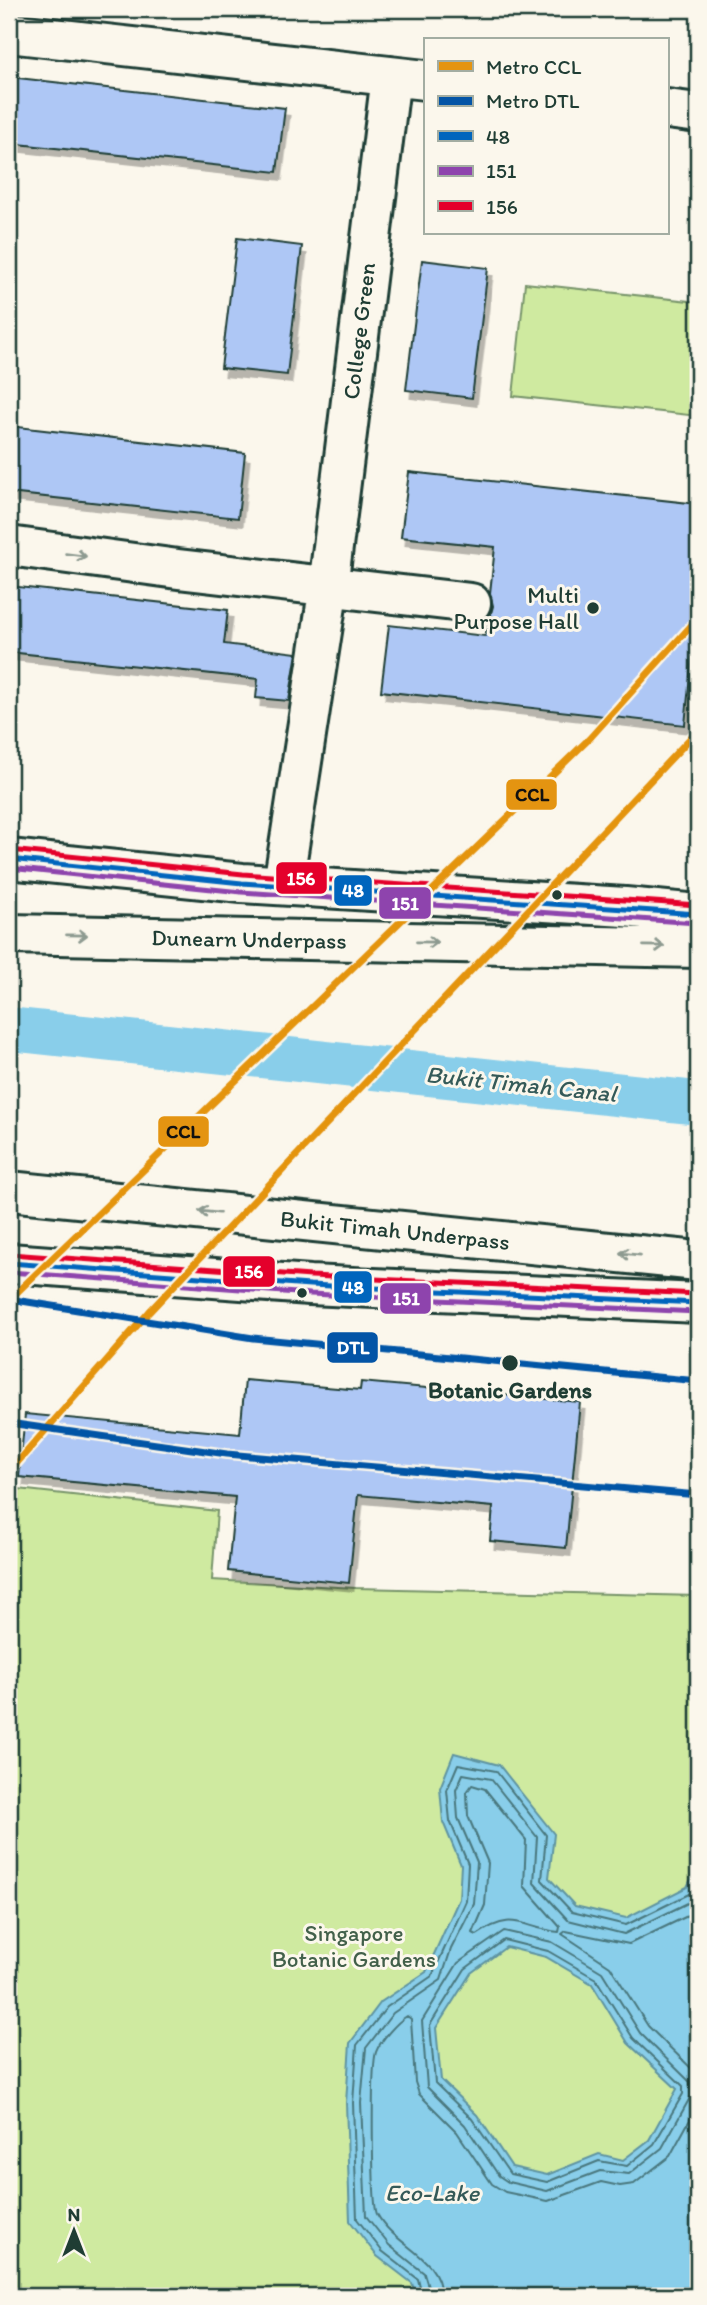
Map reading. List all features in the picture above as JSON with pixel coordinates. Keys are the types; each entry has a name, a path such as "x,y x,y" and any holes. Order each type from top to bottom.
{"main road":[{"name":"College Green","path":"9,33 408,78 327,587 283,885"},
{"path":"668,109 698,113"},
{"path":"9,546 471,603"},
{"path":"9,859 283,885 698,914"},
{"name":"Dunearn Underpass","path":"9,934 698,948"},
{"name":"Bukit Timah Underpass","path":"9,1191 698,1261"},
{"path":"9,1263 310,1285 698,1303"}],"green space":[{"path":"525,283 698,302 698,416 513,396"},
{"name":"Singapore Botanic Gardens","path":"9,1488 217,1511 212,1580 356,1588 698,1596 698,2296 9,2296"}],"water":[{"name":"Eco-Lake","path":"454,1753 499,1765 554,1834 549,1878 575,1906 626,1918 687,1887 698,1866 698,2296 416,2296 412,2283 377,2256 350,2221 346,2103 350,2043 381,2002 426,1972 459,1899 461,1865 443,1822 440,1788","holes":["506,1947 546,1957 592,1984 628,2043 677,2089 649,2140 623,2160 599,2154 547,2175 512,2167 477,2115 441,2080 436,2028 471,1973"]}],"building":[{"path":"9,77 285,108 277,172 9,143"},
{"path":"237,238 302,246 287,375 221,368"},
{"path":"422,260 488,268 472,398 406,390"},
{"path":"9,426 245,453 238,518 9,493"},
{"path":"409,472 698,504 698,647 693,646 685,725 381,691 389,625 485,636 493,606 490,593 495,547 401,537"},
{"path":"9,586 228,610 224,644 297,653 289,701 256,698 258,679 9,652"},
{"path":"245,1380 360,1390 361,1382 580,1402 566,1548 490,1541 493,1507 358,1495 349,1583 228,1571 235,1497 19,1477 25,1414 240,1434"}],"waterway":[{"name":"Bukit Timah Canal","path":"9,1029 698,1103"}],"metro line":[{"name":"CCL","path":"9,1300 589,739 698,618"},
{"name":"CCL","path":"9,1472 149,1312 698,730"},
{"name":"DTL","path":"9,1299 253,1338 698,1381"},
{"name":"DTL","path":"9,1423 227,1454 698,1495"}],"transit line":[{"name":"156","path":"10,850 243,874 698,905"},
{"name":"48","path":"9,859 242,883 698,914"},
{"name":"151","path":"9,868 241,892 697,923"},
{"name":"156","path":"10,1254 311,1276 698,1294"},
{"name":"48","path":"9,1263 310,1285 698,1303"},
{"name":"151","path":"9,1272 310,1294 698,1312"}],"place":[{"name":"Multi Purpose Hall","path":"593,608"},
{"name":"Botanic Gardens","path":"510,1363"}]}
